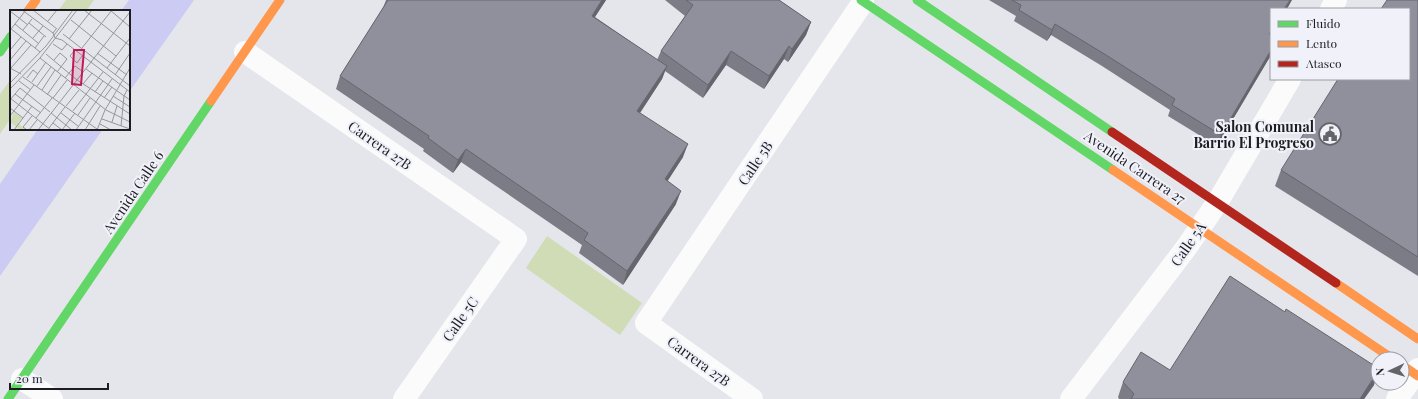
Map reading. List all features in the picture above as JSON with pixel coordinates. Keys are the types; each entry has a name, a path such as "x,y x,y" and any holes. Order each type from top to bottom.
{"main road":[{"path":"29,10 36,0"},
{"name":"Avenida Calle 6","path":"8,399 280,0"},
{"name":"Avenida Carrera 27","path":"917,0 1418,339"},
{"name":"Avenida Carrera 27","path":"862,1 1381,351"},
{"path":"0,52 10,37"}],"street":[{"name":"Calle 5B","path":"646,324 862,1"},
{"name":"Carrera 27B","path":"245,52 516,239"},
{"name":"Calle 5A","path":"1071,399 1186,248 1199,227 1218,203 1289,80"},
{"name":"Calle 5C","path":"404,399 516,239"},
{"name":"Carrera 27B","path":"646,324 752,399"},
{"path":"1397,399 1413,371"},
{"path":"22,379 52,399"}],"green space":[{"path":"66,0 94,0 87,10 59,10"},
{"path":"10,80 10,119 0,134 0,94"},
{"path":"547,236 642,303 620,335 526,268"}],"water":[{"path":"129,0 194,0 130,91 130,10 122,10"},
{"path":"37,130 102,130 0,276 0,184"}],"building":[{"path":"388,0 602,0 592,16 667,66 637,111 688,144 665,179 681,191 627,271 584,240 588,233 466,149 458,160 428,138 429,136 340,76"},
{"path":"686,0 779,0 811,22 792,49 789,46 769,76 731,51 708,85 661,51 693,5"},
{"path":"1012,0 1290,0 1285,8 1270,8 1270,52 1221,135 1172,105 1175,99 1106,55 1055,24 1052,30 1019,10 1021,5"},
{"path":"1387,0 1418,0 1418,257 1281,170 1337,80 1410,80 1410,8 1382,8"},
{"path":"1230,276 1285,312 1286,309 1370,363 1370,383 1360,399 1131,399 1134,394 1123,382 1141,352 1170,370"}],"traffic: fast":[{"path":"861,0 1113,170"},
{"path":"917,0 1112,132"},
{"path":"0,52 10,37"},
{"path":"8,399 211,101"}],"traffic: slow":[{"path":"29,10 36,0"},
{"path":"211,101 280,0"},
{"path":"1113,170 1381,351"},
{"path":"1336,283 1418,339"},
{"path":"1410,370 1418,376"}],"traffic: jam":[{"path":"1112,132 1336,283"}],"place":[{"name":"Salon Comunal Barrio El Progreso","path":"1330,134"}]}
